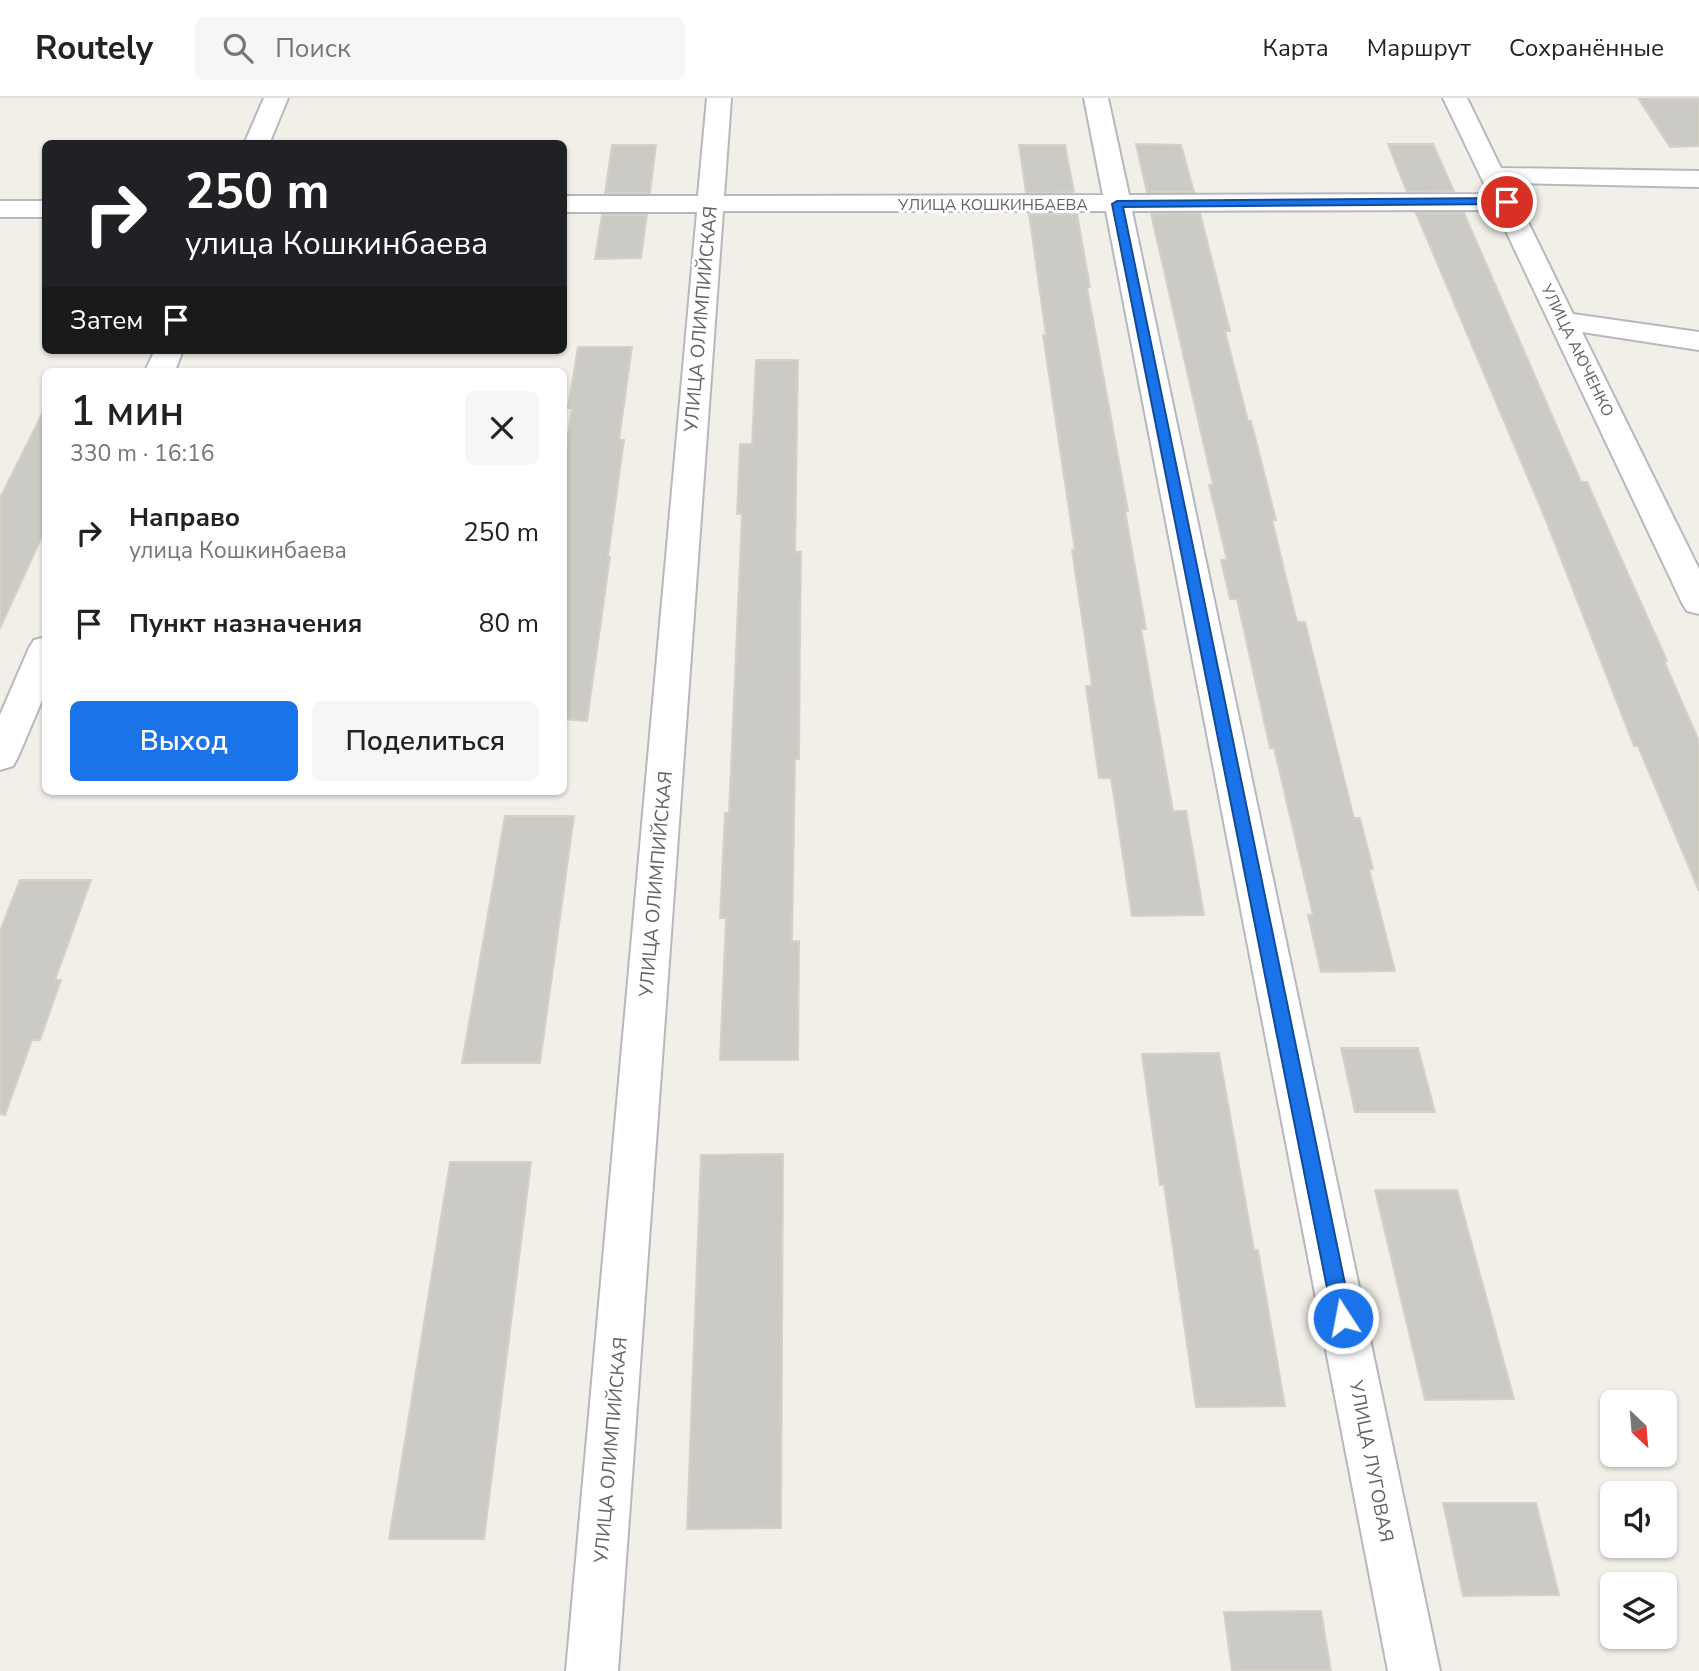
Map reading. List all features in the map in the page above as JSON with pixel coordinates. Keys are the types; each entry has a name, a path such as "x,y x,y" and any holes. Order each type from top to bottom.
{"street":[{"path":"258,140 276,98"},
{"name":"УЛИЦА ОЛИМПИЙСКАЯ","path":"592,1671 719,98"},
{"name":"УЛИЦА ЛУГОВАЯ","path":"1096,98 1415,1671"},
{"name":"УЛИЦА АЮЧЕНКО","path":"1455,98 1699,603"},
{"path":"1492,175 1699,179"},
{"name":"УЛИЦА КОШКИНБАЕВА","path":"567,204 1507,202"},
{"path":"0,209 42,209"},
{"path":"1564,321 1699,341"},
{"path":"0,757 42,657"}],"building":[{"path":"1638,98 1699,98 1699,146 1670,147"},
{"path":"1136,144 1181,145 1194,192 1147,192"},
{"path":"1388,144 1433,144 1454,191 1407,192"},
{"path":"612,145 656,145 650,193 605,193"},
{"path":"1019,145 1065,145 1074,192 1026,193"},
{"path":"1200,213 1230,331 1225,331 1276,520 1272,520 1297,622 1305,622 1354,818 1360,818 1373,869 1369,869 1395,971 1321,972 1308,915 1313,915 1274,748 1270,748 1237,599 1230,599 1221,560 1227,560 1209,485 1213,485 1151,214"},
{"path":"1416,213 1464,213 1581,482 1587,482 1667,661 1664,661 1699,741 1699,891 1638,746 1634,746 1545,518"},
{"path":"1029,214 1077,214 1090,287 1087,287 1128,511 1125,511 1146,629 1141,629 1173,811 1186,811 1204,915 1132,916 1111,778 1099,778 1086,686 1092,686 1043,335 1046,335"},
{"path":"602,215 647,215 641,258 595,259"},
{"path":"578,347 632,347 619,440 624,440 610,557 587,721 567,719 567,441 572,408 568,408"},
{"path":"756,360 798,360 795,552 801,552 799,759 795,759 792,941 799,941 798,1060 720,1060 726,918 720,918 725,813 729,813 742,514 737,514 740,444 752,444"},
{"path":"42,414 42,537 0,628 0,498"},
{"path":"505,816 574,816 540,1063 462,1063"},
{"path":"20,880 91,880 55,980 61,980 40,1040 32,1040 5,1115 0,1114 0,931"},
{"path":"1341,1048 1418,1048 1435,1112 1355,1112"},
{"path":"1219,1053 1254,1250 1258,1250 1285,1406 1196,1407 1142,1054"},
{"path":"783,1154 781,1528 687,1529 701,1155"},
{"path":"450,1162 531,1162 484,1539 389,1539"},
{"path":"1375,1190 1457,1190 1514,1399 1425,1400"},
{"path":"1443,1503 1536,1503 1559,1595 1463,1596"},
{"path":"1321,1611 1331,1671 1232,1671 1224,1612"}],"route":[{"path":"1343,1318 1117,204 1507,202"}]}
